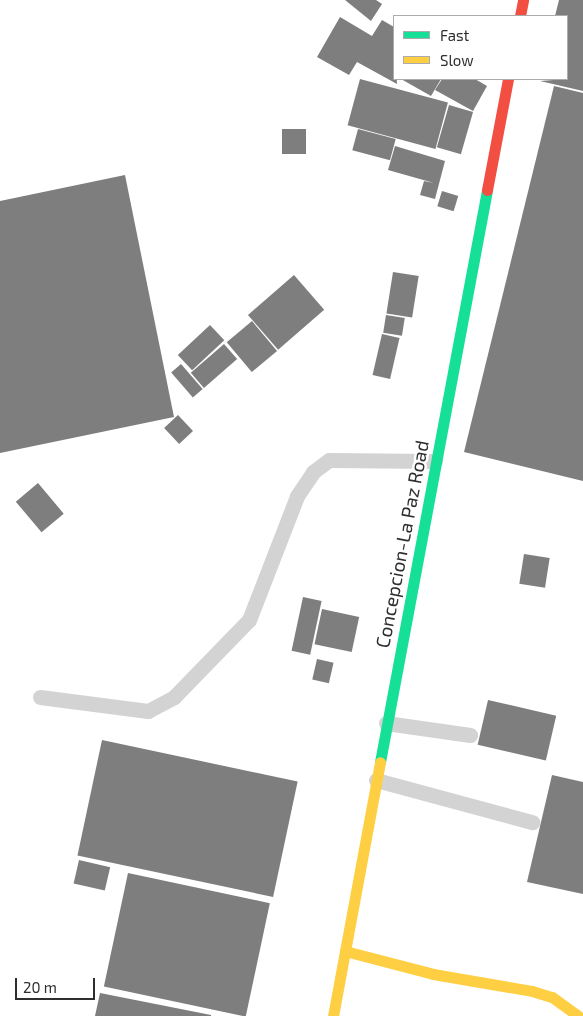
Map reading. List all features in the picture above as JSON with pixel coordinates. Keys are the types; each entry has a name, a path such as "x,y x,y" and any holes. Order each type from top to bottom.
{"main road":[{"path":"520,15 523,0"},
{"name":"Concepcion-La Paz Road","path":"333,1016 386,723 508,80"},
{"path":"345,951 433,974 532,991 552,997 578,1016"}],"lane":[{"path":"40,697 148,711 174,697 249,620 297,496 313,472 329,460 435,461"},
{"path":"386,723 470,735"},
{"path":"376,780 532,822"}],"building":[{"path":"345,0 376,0 382,4 371,21"},
{"path":"559,0 583,0 583,91 540,81 568,80 568,15 555,15"},
{"path":"340,17 372,36 382,20 393,26 393,80 397,80 397,84 357,62 349,75 317,57"},
{"path":"360,79 448,103 435,149 348,125"},
{"path":"403,80 440,80 431,96"},
{"path":"441,80 477,80 487,86 473,111 435,90"},
{"path":"554,86 583,93 583,481 464,452"},
{"path":"449,105 473,112 461,154 437,147"},
{"path":"282,129 306,129 306,154 282,154"},
{"path":"358,129 396,139 390,160 352,150"},
{"path":"395,146 445,161 435,199 420,195 424,181 434,183 388,170"},
{"path":"125,175 174,417 0,453 0,201"},
{"path":"442,191 458,196 454,211 437,206"},
{"path":"393,272 419,276 412,318 386,313"},
{"path":"294,275 324,310 278,350 248,315"},
{"path":"386,315 405,318 402,336 383,333"},
{"path":"252,321 277,351 252,372 227,342"},
{"path":"210,325 224,340 192,370 178,355"},
{"path":"382,334 400,338 390,379 373,375"},
{"path":"224,344 237,359 204,388 191,373"},
{"path":"181,364 203,389 193,397 171,373"},
{"path":"178,415 193,431 179,444 164,428"},
{"path":"38,483 64,514 41,532 16,502"},
{"path":"524,554 550,558 545,588 519,584"},
{"path":"303,597 322,601 310,655 292,651"},
{"path":"322,609 359,617 352,652 315,644"},
{"path":"317,659 334,663 329,683 312,679"},
{"path":"488,700 556,716 546,761 478,745"},
{"path":"102,740 298,782 273,897 77,855"},
{"path":"552,775 583,782 583,894 527,882"},
{"path":"79,860 110,867 105,891 74,883"},
{"path":"128,873 270,903 246,1016 104,986"},
{"path":"100,993 211,1015 211,1016 95,1016"}],"traffic: fast":[{"path":"380,762 487,190"}],"traffic: slow":[{"path":"333,1016 380,762"},
{"path":"345,951 433,974 532,991 552,997 578,1016"}],"traffic: jam":[{"path":"520,15 523,0"},
{"path":"487,190 508,80"}]}
